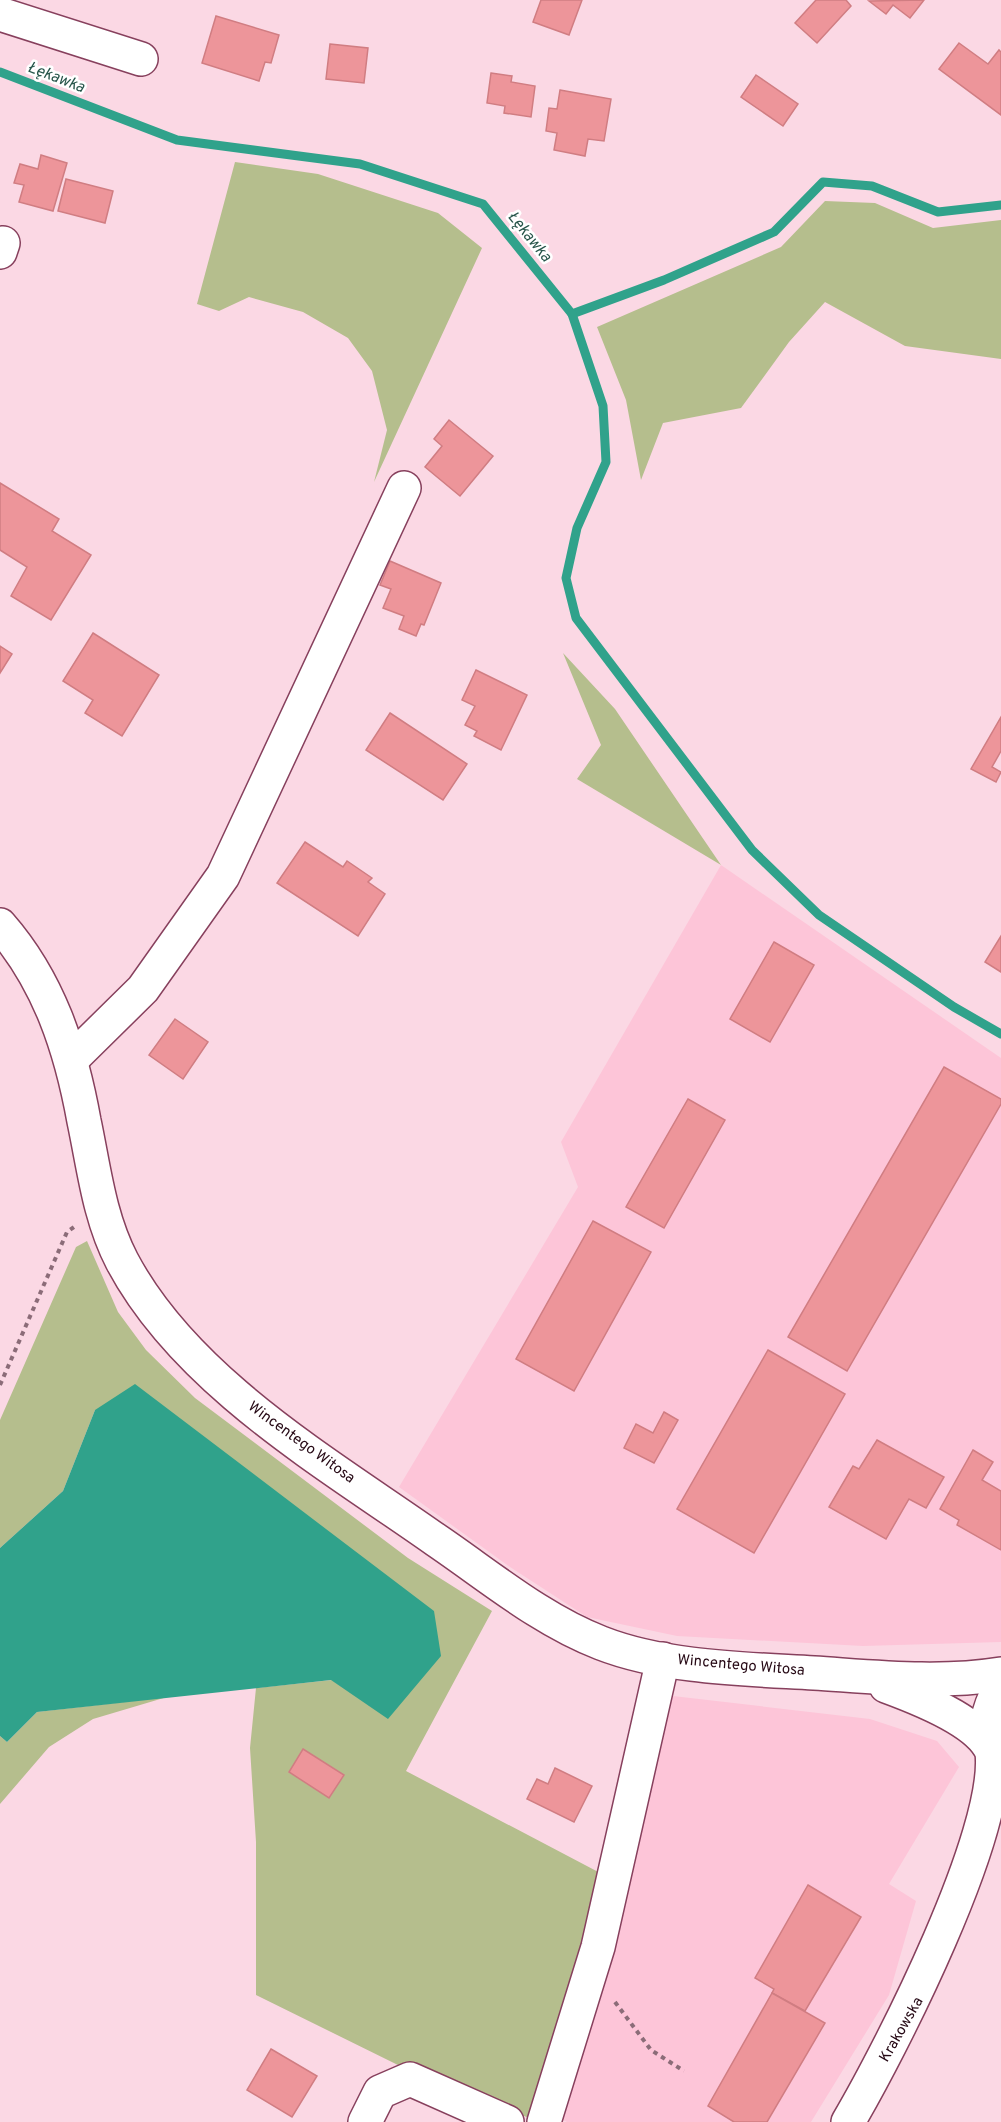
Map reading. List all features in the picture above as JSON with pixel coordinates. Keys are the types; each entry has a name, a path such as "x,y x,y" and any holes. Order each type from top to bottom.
{"street":[{"path":"0,14 141,59"},
{"path":"71,1060 143,988 223,876 404,488"},
{"name":"Wincentego Witosa","path":"0,926 40,981 62,1032 71,1060 101,1207 120,1256 151,1308 209,1371 242,1400 342,1474 543,1614 604,1644 663,1659 765,1670 938,1680 1001,1674"},
{"path":"544,2122 598,1947 663,1659"},
{"name":"Wincentego Witosa","path":"856,1676 933,1704 965,1722 997,1757"},
{"name":"Krakowska","path":"953,1935 995,1819 999,1786 997,1757 986,1728 990,1705 1001,1685"},
{"name":"Krakowska","path":"848,2122 1001,1854"},
{"path":"365,2122 380,2092 410,2079 507,2122"}],"path":[{"path":"0,1385 67,1232 101,1207"},
{"path":"612,1996 651,2050 684,2071"}],"shaded area":[{"path":"235,162 318,174 438,213 482,248 374,482 387,430 372,371 348,338 303,312 249,297 219,311 197,304"},
{"path":"825,201 875,203 933,228 1001,220 1001,359 905,346 825,302 789,342 741,408 663,423 641,480 626,400 597,327 781,247"},
{"path":"563,653 615,709 721,865 577,779 601,745"},
{"path":"721,865 1001,1058 1001,1642 863,1646 677,1636 587,1617 510,1567 399,1487 578,1187 561,1142"},
{"path":"87,1241 118,1312 146,1350 195,1398 408,1558 492,1611 406,1771 604,1875 534,2120 402,2067 256,1995 256,1842 250,1748 256,1688 332,1680 388,1718 95,1410 63,1491 0,1548 0,1420 76,1247"},
{"path":"135,1384 434,1611 441,1656 388,1719 331,1680 37,1712 7,1742 0,1736 0,1548 63,1491 95,1410"},
{"path":"673,1696 870,1719 937,1741 959,1767 889,1884 916,1901 889,1995 811,2122 567,2122 561,2119"},
{"path":"167,1697 93,1719 49,1747 0,1804 0,1736 7,1742 37,1712"}],"building":[{"path":"541,0 582,0 569,35 533,22"},
{"path":"816,0 846,0 851,6 817,43 795,23"},
{"path":"924,0 910,18 893,5 886,14 869,1"},
{"path":"216,16 279,35 271,63 265,62 259,81 202,63"},
{"path":"959,43 988,64 999,50 1001,52 1001,115 939,69"},
{"path":"330,44 368,48 364,83 326,79"},
{"path":"491,73 512,76 511,82 535,86 531,117 504,113 505,106 487,103"},
{"path":"756,75 798,104 783,126 741,97"},
{"path":"560,90 611,99 604,141 588,139 585,156 554,150 557,133 546,131 549,108 557,109"},
{"path":"41,155 67,163 53,211 19,202 24,185 14,183 20,164 38,169"},
{"path":"66,179 113,191 105,223 58,211"},
{"path":"449,420 493,456 460,496 425,467 442,446 434,439"},
{"path":"0,483 59,519 52,531 91,555 51,620 11,596 27,567 0,550"},
{"path":"390,561 441,583 424,625 421,624 416,636 399,629 404,616 383,608 391,589 380,585"},
{"path":"93,633 159,675 122,736 85,713 93,700 63,681"},
{"path":"0,646 12,654 0,673"},
{"path":"476,670 527,695 501,750 474,736 477,731 465,725 475,706 462,700"},
{"path":"390,713 467,764 443,800 366,750"},
{"path":"1001,717 1001,751 992,767 1001,772 996,782 971,769"},
{"path":"305,842 343,867 347,861 372,878 368,882 385,894 358,936 277,883"},
{"path":"1001,936 1001,972 985,962"},
{"path":"774,942 814,965 770,1042 730,1019"},
{"path":"175,1019 208,1042 183,1079 149,1055"},
{"path":"944,1067 1001,1099 1001,1104 847,1371 788,1337"},
{"path":"688,1099 725,1120 664,1228 626,1207"},
{"path":"593,1221 651,1252 574,1391 516,1359"},
{"path":"768,1350 845,1394 754,1553 677,1509"},
{"path":"664,1412 678,1420 654,1463 624,1448 636,1424 653,1433"},
{"path":"877,1440 944,1477 926,1508 909,1499 886,1539 829,1507 853,1466 859,1469"},
{"path":"973,1450 993,1462 982,1480 1001,1491 1001,1550 957,1525 959,1520 940,1509"},
{"path":"303,1749 344,1775 329,1798 289,1772"},
{"path":"555,1768 592,1786 574,1822 527,1799 537,1779 548,1784"},
{"path":"808,1885 861,1917 805,2011 772,1993 774,1989 755,1978"},
{"path":"772,1993 825,2023 767,2122 734,2122 708,2106"},
{"path":"271,2049 317,2076 292,2117 247,2090"}],"waterway":[{"name":"Łękawka","path":"0,72 177,140 360,164 483,204 572,314 664,280 774,232 823,182 872,186 938,212 1001,205"},
{"path":"572,314 603,406 606,462 577,528 566,578 576,618 752,850 819,915 954,1007 1001,1034"}]}
